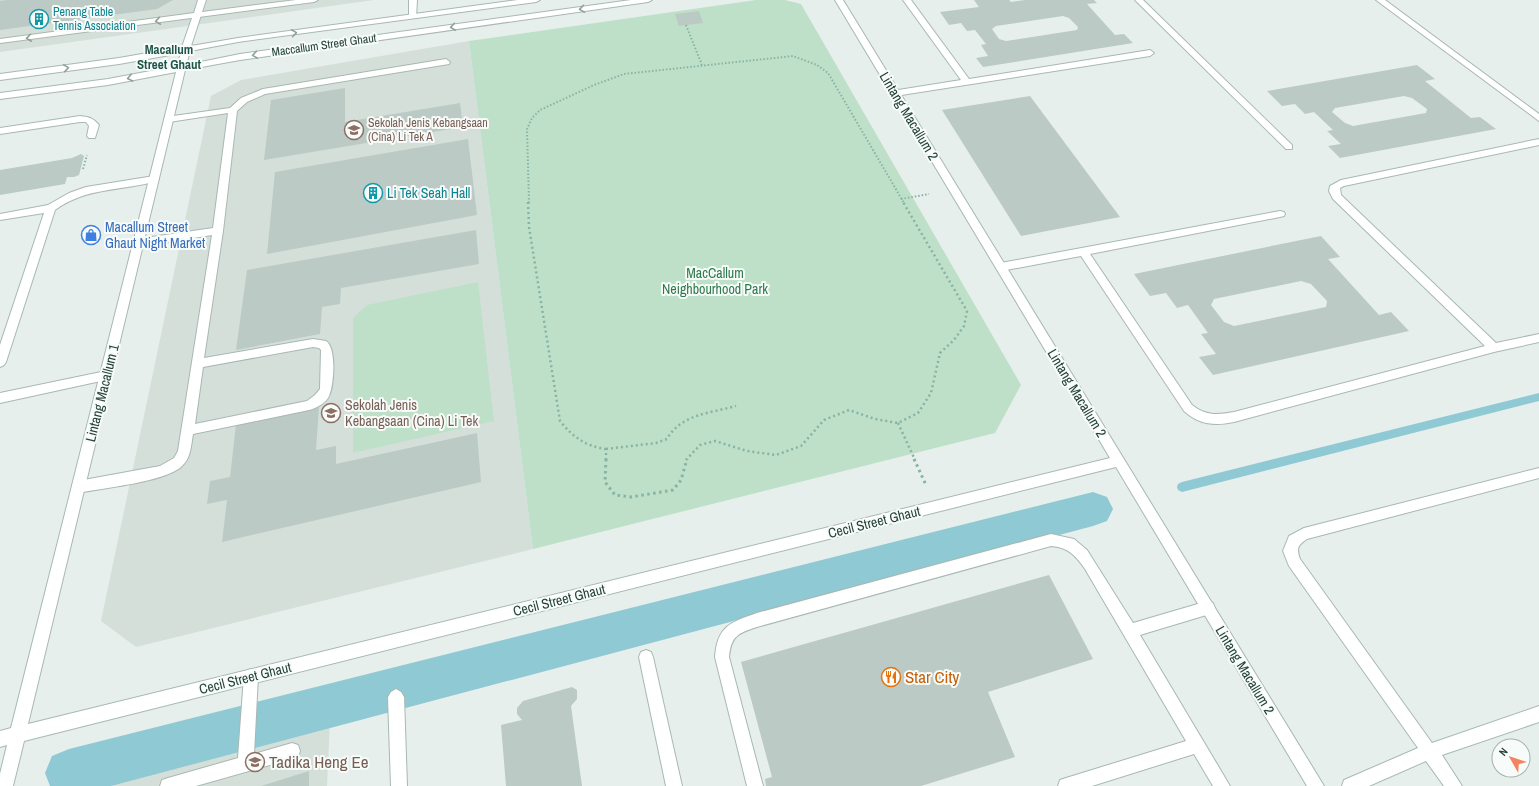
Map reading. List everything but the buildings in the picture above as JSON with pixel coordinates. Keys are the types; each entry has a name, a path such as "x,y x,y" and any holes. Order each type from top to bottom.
{"street":[{"name":"Lintang Macallum 1","path":"5,786 186,49 202,0"},
{"path":"0,41 314,0"},
{"path":"412,0 413,16"},
{"name":"Maccallum Street Ghaut","path":"0,77 413,16 536,0"},
{"name":"Maccallum Street Ghaut","path":"0,96 108,82 240,57 648,0"},
{"name":"Lintang Macallum 2","path":"839,0 1316,786"},
{"path":"907,0 967,82"},
{"path":"1139,0 1289,147"},
{"path":"1380,0 1539,118"},
{"path":"895,93 1150,53"},
{"path":"170,119 233,110 244,100 263,92 446,62"},
{"path":"78,487 163,471 178,462 184,452 189,430 197,364 218,231 233,110"},
{"path":"0,131 80,119 89,120 94,125 92,136"},
{"path":"1494,348 1337,197 1334,191 1335,186 1341,183 1539,142"},
{"path":"0,362 51,208 60,200 76,193 154,179"},
{"path":"0,217 51,208"},
{"path":"1001,267 1280,214"},
{"path":"138,243 218,231"},
{"path":"1084,251 1188,408 1196,416 1207,420 1234,417 1494,348 1539,338"},
{"path":"189,430 309,405 318,401 324,395 326,389 327,350 325,346 320,343 197,364"},
{"path":"0,398 106,376"},
{"name":"Cecil Street Ghaut","path":"0,739 1119,461"},
{"path":"1454,786 1428,752 1294,562 1290,551 1294,540 1304,534 1539,473"},
{"path":"755,786 722,657 722,644 728,633 739,627 764,618 1043,542 1062,540 1073,544 1082,552 1222,786"},
{"path":"1130,631 1208,608"},
{"path":"646,657 674,786"},
{"path":"245,765 248,743 251,676"},
{"path":"396,697 399,786"},
{"path":"1350,786 1428,752 1539,714"},
{"path":"1066,786 1198,745"},
{"path":"168,786 292,751"}],"path":[{"path":"686,25 702,65"},
{"path":"606,449 605,482 615,495 631,497 673,490 681,480 686,460 700,445 715,441 748,451 776,455 801,446 824,420 849,410 875,419 898,423 918,413 931,393 940,353 954,340 964,326 967,311 828,73 817,65 794,56 624,74 594,84 540,110 532,118 527,129 529,227 560,420 571,435 591,448 606,449 656,443 667,439 672,430 686,419 736,406"},
{"path":"76,193 92,136"},
{"path":"901,199 953,189"},
{"path":"898,423 936,507"}],"shaded area":[{"path":"0,0 374,0 0,52"},
{"name":"Sekolah Jenis Kebangsaan (Cina) Li Tek","path":"469,41 533,549 136,647 101,621 211,96 241,80"},
{"name":"Tadika Heng Ee","path":"330,720 327,786 111,786 117,780"}],"green space":[{"name":"MacCallum Neighbourhood Park","path":"756,0 785,0 801,4 1021,385 995,433 533,549 469,41"},
{"path":"478,282 494,421 353,453 353,318 367,305"}],"waterway":[{"path":"1182,487 1539,397"},
{"path":"69,773 1093,509"}],"place":[{"name":"Penang Table Tennis Association","path":"39,19"},
{"name":"Sekolah Jenis Kebangsaan (Cina) Li Tek A","path":"354,130"},
{"name":"Li Tek Seah Hall","path":"373,193"},
{"name":"Macallum Street Ghaut Night Market","path":"91,235"},
{"name":"Sekolah Jenis Kebangsaan (Cina) Li Tek","path":"331,413"},
{"name":"Star City","path":"891,677"},
{"name":"Tadika Heng Ee","path":"255,762"}],"district":[{"name":"Macallum Street Ghaut","path":"169,56"}]}
